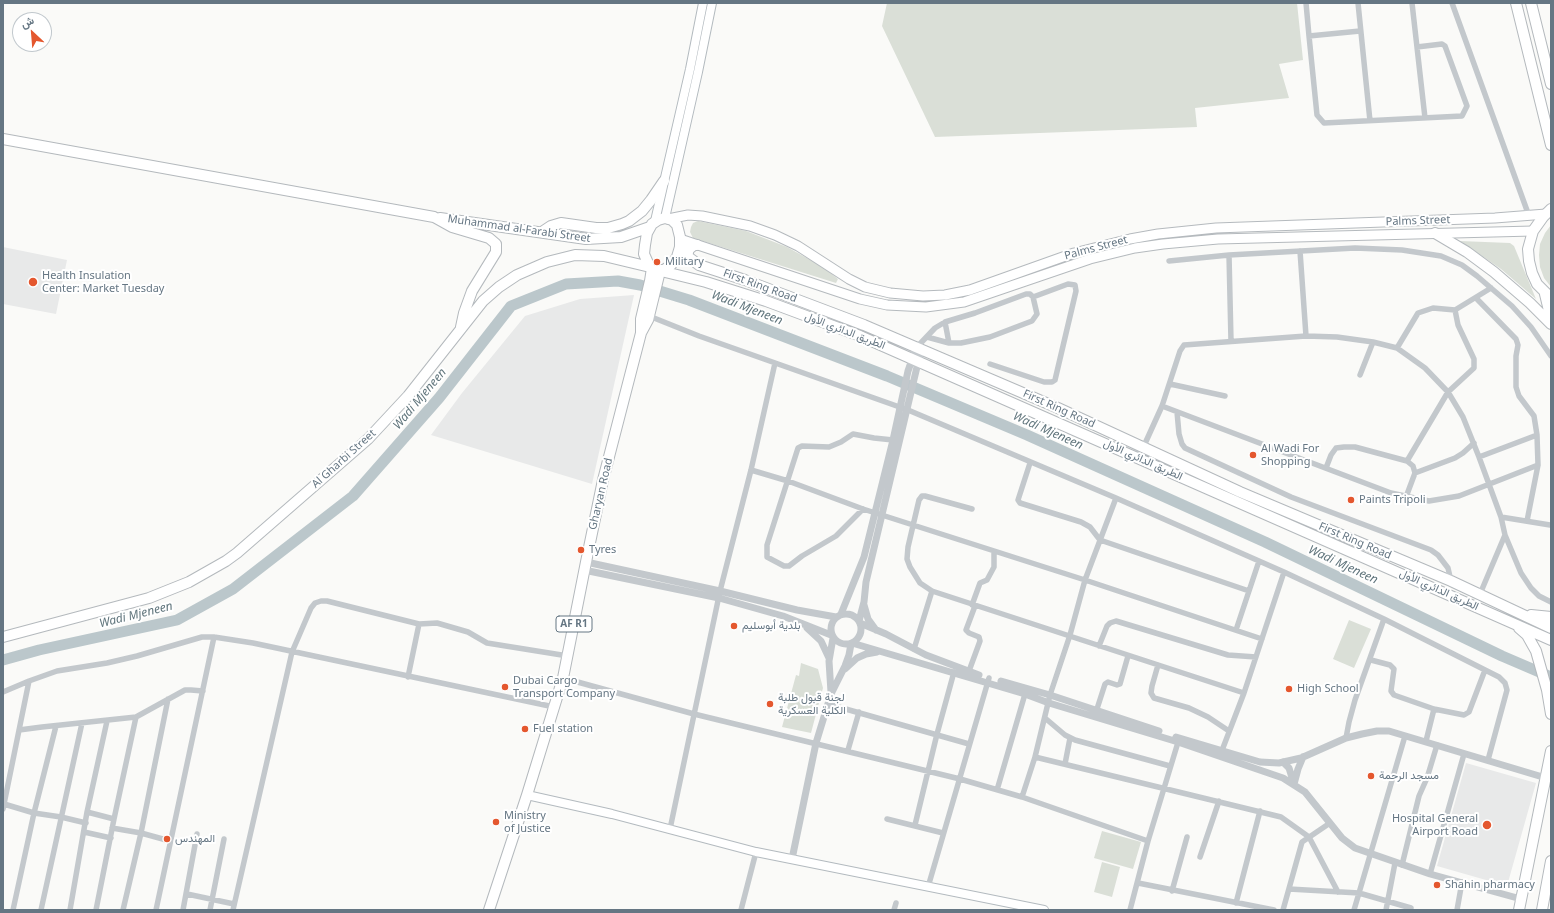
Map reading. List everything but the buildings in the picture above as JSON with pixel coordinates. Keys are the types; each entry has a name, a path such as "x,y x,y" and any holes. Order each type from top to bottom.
{"highway":[{"path":"1516,3 1551,145"},
{"path":"1531,3 1551,84"},
{"name":"Muhammad al-Farabi Street","path":"3,139 434,217 586,239 604,239 631,234 652,224"},
{"path":"542,232 558,224 602,228 622,224 629,221 644,208 664,181"},
{"path":"1550,210 1533,231 1528,249 1532,273 1537,284 1548,296 1551,319"},
{"path":"434,217 452,227 489,238 494,241 496,246 496,252 472,292 460,329"},
{"path":"680,241 679,252 668,268 655,273 646,259 644,249 652,224 667,219 677,225 680,241 687,256"},
{"path":"1434,233 1467,252 1494,272 1526,299 1551,324"},
{"path":"687,256 687,252 691,247 697,245"},
{"name":"Al Gharbi Street","path":"3,637 149,598 189,582 226,561 368,439 408,396 483,301 499,287 526,270 566,257 594,255 614,258 655,273"},
{"name":"First Ring Road","path":"687,256 704,267 745,280 922,344 1019,391 1143,448 1278,508 1451,581 1551,628"},
{"name":"Gharyan Road","path":"641,333 641,319 649,301 655,273"},
{"name":"الطريق الدائري الأول","path":"655,273 706,282 766,301 860,336 1551,640"},
{"name":"Gharyan Road","path":"489,910 527,795 563,678 603,480 641,333 649,316 649,301"},
{"path":"1518,613 1551,617"},
{"path":"1513,622 1527,635 1536,651 1547,690 1551,714"},
{"path":"1519,910 1551,751"},
{"path":"1542,910 1551,861"}],"main road":[{"path":"652,224 664,181 703,3"},
{"path":"667,219 712,3"},
{"name":"Palms Street","path":"667,219 682,216 702,216 750,226 775,235 798,246 849,279 865,287 890,293 923,296 945,295 970,290 1074,253 1116,242 1158,234 1216,228 1529,216 1550,210"},
{"path":"680,241 697,245 860,299 894,305 926,307 964,302 1090,259 1136,248 1163,244 1218,239 1533,231"},
{"path":"527,795 612,814 756,852 1044,910"}],"street":[{"path":"1306,3 1318,117 1324,123 1462,116 1466,106 1444,45 1417,47"},
{"path":"1358,3 1370,121"},
{"path":"1412,3 1425,118"},
{"path":"1452,3 1529,216"},
{"path":"1309,36 1360,31"},
{"path":"1169,261 1229,255 1355,248 1402,250 1441,256 1462,265 1512,306 1531,327 1551,356"},
{"path":"1300,251 1306,336"},
{"path":"1229,255 1231,341"},
{"path":"720,594 803,624 832,636 841,644 856,641 861,633 860,622 866,582 893,440 908,371 922,344 935,328 945,322 975,313 1026,294 1033,296 1072,283 1076,288 1055,380 1052,382 1044,382 990,364"},
{"path":"1397,348 1418,313 1433,308 1455,310 1491,288"},
{"path":"922,344 961,343 980,340 1032,320 1037,314 1033,296"},
{"path":"1476,298 1516,339 1518,345 1516,356 1516,387 1519,396 1534,416 1537,435 1538,465 1527,522"},
{"path":"1407,460 1448,392 1474,368 1476,363 1458,325 1455,310"},
{"path":"649,316 775,363 909,407 1030,463 1116,498 1284,572 1384,619 1499,677 1505,683 1507,690 1488,760"},
{"path":"945,322 949,343"},
{"path":"1143,448 1162,406 1180,351 1184,345 1306,336 1337,337 1373,342 1397,348 1425,368 1448,392 1463,417 1474,443 1501,517 1505,535 1521,573 1531,588 1539,596 1551,602"},
{"path":"1360,375 1373,342"},
{"path":"831,694 831,625 839,616 864,557 879,514 909,407 916,372 915,360"},
{"path":"670,829 720,594 751,470 775,363"},
{"path":"1170,384 1225,396"},
{"path":"1162,406 1391,493 1429,501 1459,496 1538,465"},
{"path":"1177,412 1179,434 1185,448 1291,497 1431,550 1438,555 1448,568 1451,581"},
{"path":"864,509 836,536 802,556 789,566 784,566 767,556 766,551 798,448 802,446 829,447 842,442 853,434 893,440"},
{"path":"1479,456 1537,435"},
{"path":"1415,473 1454,458 1463,453 1474,443"},
{"path":"1326,468 1331,455 1336,448 1344,447 1355,447 1407,460 1413,466 1415,473 1406,497"},
{"path":"1030,463 1018,502 1081,522 1090,527 1100,540 1249,591"},
{"path":"751,470 788,480 864,509 1262,639"},
{"path":"972,510 925,496 922,496 919,500 912,525 907,559 920,583 932,592 1244,693"},
{"path":"1022,797 1035,757 1050,699 1070,636 1085,580 1116,498"},
{"path":"1501,517 1550,525"},
{"path":"1480,594 1505,535"},
{"path":"969,671 980,641 979,637 969,633 966,630 980,584 987,580 994,567 994,552"},
{"path":"1236,630 1260,562"},
{"path":"585,566 798,610 839,616 851,614 860,622 926,655 969,671 988,680 1025,694 1050,699 1096,712 1178,740"},
{"path":"1221,753 1244,693 1284,572"},
{"path":"914,649 932,592"},
{"path":"187,894 234,907 292,652 311,608 315,604 321,601 327,601 419,624 437,623 468,632 487,643 568,656"},
{"path":"864,602 868,619 876,630"},
{"path":"1346,738 1355,700 1371,660 1384,619"},
{"path":"1099,646 1107,626 1116,621 1228,655 1256,656"},
{"path":"408,677 419,624"},
{"path":"803,624 822,641 830,661"},
{"path":"3,692 28,680 57,670 107,663 162,650 202,637 214,637 554,707"},
{"path":"156,910 214,637"},
{"path":"851,643 988,680 1221,753 1260,762 1282,762 1303,757 1346,738 1377,731 1389,731 1546,778"},
{"path":"792,859 816,743 831,694 849,655 851,643"},
{"path":"842,672 857,658 866,654 880,651"},
{"path":"1096,712 1105,684 1108,682 1117,685 1120,684 1128,656"},
{"path":"1371,660 1390,665 1394,669 1391,691 1392,694 1434,709 1464,715 1468,714 1485,670"},
{"path":"1158,665 1151,693 1154,698 1188,708 1208,717 1229,731"},
{"path":"915,826 937,734 954,672"},
{"path":"563,678 694,714 960,778 1022,797 1148,841"},
{"path":"28,680 4,807 86,823"},
{"path":"928,887 988,680"},
{"path":"19,730 136,717 185,690 203,691"},
{"path":"997,790 1025,694"},
{"path":"123,910 141,833 168,699"},
{"path":"828,704 969,744"},
{"path":"1426,741 1434,709"},
{"path":"848,750 859,712"},
{"path":"96,910 136,717"},
{"path":"1045,718 1065,736 1070,738 1170,766"},
{"path":"70,910 87,812 107,721"},
{"path":"41,910 82,723"},
{"path":"13,910 34,813 56,726"},
{"path":"1354,910 1405,736"},
{"path":"1065,764 1070,738"},
{"path":"1130,910 1148,841 1178,740"},
{"path":"1386,910 1419,796 1427,778 1437,745"},
{"path":"1221,753 1259,771 1283,778 1294,784 1305,792 1342,838 1355,848 1430,874 1521,899"},
{"path":"1430,874 1464,754"},
{"path":"1035,757 1281,816 1309,837 1338,892"},
{"path":"1294,784 1303,757"},
{"path":"1282,762 1288,768 1294,784"},
{"path":"1200,857 1220,801"},
{"path":"1236,904 1260,811"},
{"path":"87,812 114,819"},
{"path":"887,819 943,833"},
{"path":"1283,910 1302,842 1330,822"},
{"path":"112,828 141,833 170,841"},
{"path":"84,832 111,838"},
{"path":"183,910 197,834"},
{"path":"1172,891 1186,838"},
{"path":"210,910 224,839"},
{"path":"741,910 756,852"},
{"path":"1457,910 1462,882"},
{"path":"1138,883 1236,904 1274,910"},
{"path":"1289,889 1359,893 1411,908"},
{"path":"894,910 896,903"}],"shaded area":[{"path":"887,3 1297,3 1303,60 1279,64 1289,98 1195,108 1197,127 935,137 882,26"},
{"path":"698,221 746,231 787,247 823,267 838,279 836,283 693,238 690,232 691,227 693,223"},
{"path":"1551,225 1551,287 1544,278 1540,267 1539,255 1540,244"},
{"path":"1460,241 1510,243 1514,246 1536,299 1501,269"},
{"name":"Health Insulation Center: Market Tuesday","path":"3,247 67,260 56,314 3,304"},
{"path":"634,295 592,484 431,435 462,393 525,316 580,299"},
{"path":"1349,620 1371,629 1354,668 1333,659"},
{"path":"801,663 818,669 823,688 811,733 782,727 796,675 799,676"},
{"name":"Hospital General Airport Road","path":"1466,763 1536,783 1507,886 1437,866"},
{"path":"1102,831 1141,842 1133,869 1094,858"},
{"path":"1102,862 1120,867 1112,897 1094,892"}],"waterway":[{"name":"Wadi Mjeneen","path":"3,660 39,650 177,620 233,589 353,496 439,398 511,306 566,284 618,281 640,285 689,300 887,376 1027,435 1265,542 1502,656 1551,677"}],"place":[{"name":"Military","path":"657,262"},
{"name":"Health Insulation Center: Market Tuesday","path":"33,282"},
{"name":"Al Wadi For Shopping","path":"1253,455"},
{"name":"Paints Tripoli","path":"1351,500"},
{"name":"Tyres","path":"581,550"},
{"name":"بلدية أبوسليم","path":"734,626"},
{"name":"Dubai Cargo Transport Company","path":"505,687"},
{"name":"High School","path":"1289,689"},
{"name":"لجنة قبول طلبة الكلية العسكرية","path":"770,704"},
{"name":"Fuel station","path":"525,729"},
{"name":"مسجد الرحمة","path":"1371,776"},
{"name":"Ministry of Justice","path":"496,822"},
{"name":"Hospital General Airport Road","path":"1487,825"},
{"name":"المهندس","path":"167,839"},
{"name":"Shahin pharmacy","path":"1437,885"}]}
